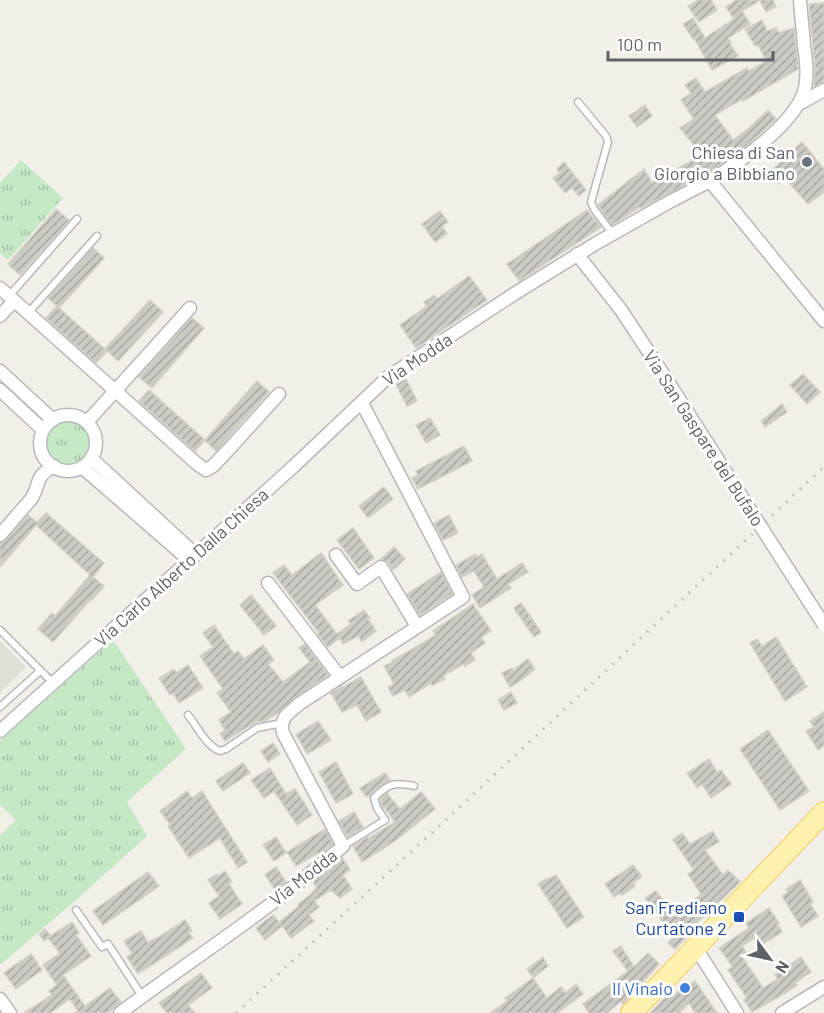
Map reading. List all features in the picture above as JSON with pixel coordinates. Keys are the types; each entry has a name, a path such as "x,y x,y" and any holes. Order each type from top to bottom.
{"main road":[{"path":"631,1013 696,948 824,812"}],"street":[{"path":"798,104 805,89 807,73 800,0"},
{"path":"798,104 824,90"},
{"name":"Via Modda","path":"362,403 378,386 401,368 577,254 710,181 766,139 784,123 798,104"},
{"path":"710,181 824,321"},
{"name":"Via San Gaspare del Bufalo","path":"577,254 621,310 824,625"},
{"path":"0,316 8,295 206,470 213,466 279,394"},
{"path":"87,422 190,308"},
{"path":"0,371 52,420"},
{"path":"0,390 44,430"},
{"path":"282,723 299,704 463,597 362,403"},
{"name":"Via Carlo Alberto Dalla Chiesa","path":"0,731 362,403"},
{"path":"70,415 87,422 93,429 95,448 87,462 68,470 54,466 46,459 41,450 40,440 52,420 70,415"},
{"path":"87,462 192,557"},
{"path":"0,535 32,498 41,475 54,466"},
{"path":"336,555 357,584 381,567 417,626"},
{"path":"267,583 340,677"},
{"name":"Via Modda","path":"120,1013 312,873 343,846 283,733 282,723"},
{"path":"696,948 737,1013"},
{"path":"782,1013 824,987"},
{"path":"0,999 10,1013"}],"lane":[{"path":"578,102 606,136 608,142 591,202 612,233"},
{"path":"8,295 77,219"},
{"path":"28,313 97,236"},
{"path":"0,630 52,683"},
{"path":"0,707 40,671"},
{"path":"188,715 214,749 220,751 257,728 282,723"},
{"path":"343,846 385,820 374,798 382,789 397,783 414,786"},
{"path":"76,910 102,947 108,944 142,996"}],"shaded area":[{"path":"0,641 26,667 0,693"}],"green space":[{"path":"21,160 63,198 8,260 0,253 0,183"},
{"path":"68,422 83,428 89,443 83,458 68,464 53,458 47,443 53,428"},
{"path":"113,640 186,749 127,802 147,836 0,965 0,836 16,820 0,805 0,741"}],"building":[{"path":"698,0 711,0 717,10 699,22 688,6"},
{"path":"736,0 760,0 742,11 750,24 728,38 738,56 712,70 694,38 683,24 693,18 705,38 734,19 726,7"},
{"path":"760,0 773,0 776,7 766,12"},
{"path":"824,3 824,82 815,86 809,4"},
{"path":"762,20 767,31 776,28 779,33 794,28 798,69 715,115 733,140 768,110 776,119 746,146 706,174 640,207 612,225 598,205 644,169 652,183 702,155 680,128 694,119 681,100 691,93 685,85 696,78 705,92 747,68 749,71 765,62 758,45 755,46 745,29"},
{"path":"645,105 652,116 637,127 629,116"},
{"path":"802,142 824,169 824,192 808,204 785,178 779,184 769,173"},
{"path":"564,162 586,190 579,196 572,188 565,193 553,178 560,173 557,169"},
{"path":"56,209 69,220 20,275 8,264"},
{"path":"587,210 601,227 519,281 507,264"},
{"path":"440,211 448,222 442,226 447,234 435,242 422,224"},
{"path":"93,248 104,258 59,308 48,298"},
{"path":"469,276 487,300 416,348 400,325 427,306 424,302 435,295 437,299"},
{"path":"150,300 163,312 118,361 105,349"},
{"path":"57,306 107,351 96,363 46,318"},
{"path":"192,318 204,328 152,388 139,377"},
{"path":"803,374 820,392 807,404 790,385"},
{"path":"405,377 417,401 407,406 395,382"},
{"path":"257,381 269,392 216,451 205,440"},
{"path":"149,390 205,440 195,451 139,401"},
{"path":"782,404 787,412 765,427 761,421"},
{"path":"430,418 440,435 426,443 416,425"},
{"path":"464,446 472,461 418,489 412,478 418,475 416,471"},
{"path":"384,487 393,499 368,518 359,506"},
{"path":"46,513 104,563 93,577 104,586 53,642 38,629 52,613 55,616 90,575 36,525 0,567 0,543 6,540 28,515 37,522"},
{"path":"449,515 458,533 443,540 434,523"},
{"path":"353,528 374,558 359,569 337,540"},
{"path":"394,547 405,559 393,570 388,562 381,559"},
{"path":"321,553 343,585 315,605 337,634 351,624 348,621 364,610 376,631 362,642 358,636 343,644 340,638 328,647 273,573 284,565 292,575"},
{"path":"475,554 477,557 482,554 497,579 522,563 528,572 508,584 511,588 480,608 472,595 484,587 474,571 462,577 456,565"},
{"path":"441,572 452,594 420,615 407,594"},
{"path":"251,595 276,626 264,635 240,605"},
{"path":"521,603 541,632 534,637 514,608"},
{"path":"473,604 491,631 481,637 485,643 471,653 475,660 465,666 463,664 443,676 445,679 432,686 431,683 409,697 405,690 393,696 388,687 394,684 384,666 436,635 433,631"},
{"path":"214,625 234,654 238,651 244,659 263,645 274,660 268,664 283,682 310,662 299,648 305,644 328,675 294,698 278,713 265,721 256,722 225,741 220,734 225,730 219,720 231,712 217,693 223,689 200,656 213,647 203,633"},
{"path":"776,637 807,687 785,701 750,643 757,639 762,646"},
{"path":"528,659 535,669 510,687 502,673 512,668 513,670"},
{"path":"188,665 203,688 179,703 173,693 170,695 159,678 174,669 176,673"},
{"path":"361,677 381,712 366,721 357,705 342,712 331,693"},
{"path":"511,692 517,703 504,710 498,700"},
{"path":"824,712 824,746 818,750 806,731 814,727 810,721"},
{"path":"318,721 331,740 307,754 296,734"},
{"path":"768,730 809,791 780,810 740,749"},
{"path":"273,743 280,754 268,762 261,751"},
{"path":"709,759 717,772 721,770 731,784 711,798 702,784 697,788 687,773"},
{"path":"336,762 353,794 336,803 319,772"},
{"path":"243,763 250,773 223,791 216,781"},
{"path":"270,768 286,794 295,789 312,815 297,825 274,791 264,798 251,780"},
{"path":"385,773 390,780 366,797 360,788"},
{"path":"187,791 192,798 202,791 247,862 238,868 220,838 189,858 160,811"},
{"path":"421,792 435,809 395,841 362,862 353,846 395,822 383,808 380,800 387,793 400,809"},
{"path":"354,812 363,827 348,837 339,821"},
{"path":"325,829 333,844 319,855 318,853 296,866 287,852"},
{"path":"713,831 719,842 705,850 723,875 728,870 740,882 686,933 688,936 675,949 668,943 674,937 645,898 656,891 675,916 701,894 688,874 694,870 673,840 682,833 690,844"},
{"path":"276,837 286,853 274,861 263,845"},
{"path":"342,857 350,870 343,875 352,889 340,898 331,890 314,901 319,907 309,915 314,921 291,938 279,922 317,888 313,882"},
{"path":"633,865 642,877 633,883 635,886 622,895 620,893 614,897 605,884"},
{"path":"276,867 286,882 275,890 265,875"},
{"path":"225,871 232,882 229,884 242,904 220,919 209,903 219,896 208,880"},
{"path":"148,872 159,886 103,925 93,911"},
{"path":"556,875 584,917 567,928 538,884"},
{"path":"800,880 818,916 801,927 782,896 788,892 786,889"},
{"path":"769,908 782,932 763,944 758,936 742,946 747,954 742,957 763,988 778,979 775,975 801,957 811,972 787,992 752,1012 744,1000 747,998 728,970 733,967 719,948 749,928 746,923"},
{"path":"273,915 282,926 265,940 256,928"},
{"path":"185,920 192,931 189,933 193,938 138,974 127,957 132,953 124,941 141,931 148,943"},
{"path":"72,922 79,933 76,935 91,956 63,975 85,1006 110,988 121,1002 108,1013 75,1013 78,1011 70,999 50,1013 24,1013 52,995 49,991 57,985 43,965 60,953 48,938 44,941 39,934 45,929 51,936"},
{"path":"621,946 634,967 648,953 659,964 623,1004 621,1001 607,1013 589,1013 583,1004 628,971 613,951"},
{"path":"31,954 42,970 16,989 4,973"},
{"path":"543,957 548,966 533,978 527,969"},
{"path":"201,973 212,988 188,1005 195,1013 167,1013 159,1003"},
{"path":"533,978 547,998 561,987 565,993 576,984 583,994 557,1013 490,1013 507,1001 505,998"},
{"path":"695,981 717,1013 695,1013 689,1003 679,1013 650,1013 668,995 670,997"}],"railway":[{"path":"236,1013 824,467"}],"place":[{"name":"Chiesa di San Giorgio a Bibbiano","path":"807,162"},
{"name":"San Frediano Curtatone 2","path":"739,917"},
{"name":"Il Vinaio","path":"685,988"}]}
